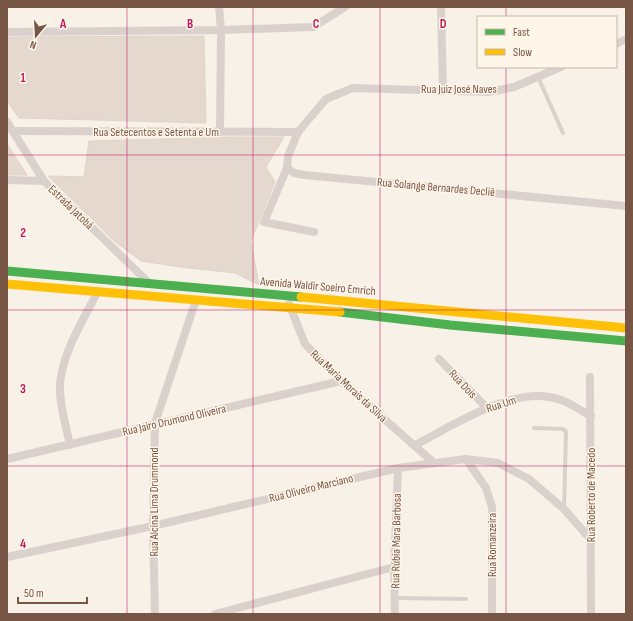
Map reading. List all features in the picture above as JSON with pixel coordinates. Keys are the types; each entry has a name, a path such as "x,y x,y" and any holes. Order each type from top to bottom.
{"main road":[{"name":"Avenida Waldir Soeiro Emrich","path":"7,271 148,282 626,328"},
{"name":"Avenida Waldir Soeiro Emrich","path":"7,284 97,293 290,308 450,325 626,341"}],"street":[{"path":"219,7 221,30 220,132"},
{"path":"7,32 221,30 313,27 346,7"},
{"path":"441,7 443,91"},
{"path":"617,44 626,39"},
{"name":"Rua Juiz José Naves","path":"298,132 326,99 353,88 489,92 514,87 560,68"},
{"name":"Estrada Jatobá","path":"7,122 44,181 148,282"},
{"name":"Rua Setecentos e Setenta e Um","path":"13,131 298,132"},
{"path":"298,132 288,156 287,168 264,222 314,232"},
{"name":"Rua Solange Bernardes Decliê","path":"287,168 294,173 304,175 626,206"},
{"path":"7,180 44,181"},
{"path":"70,445 63,410 60,384 70,346 97,293"},
{"name":"Rua Maria Morais da Silva","path":"285,296 305,344 341,381 433,462"},
{"name":"Rua Alcina Lima Drummond","path":"155,614 153,526 155,423 196,300"},
{"name":"Rua Dois","path":"439,359 487,408"},
{"name":"Rua Roberto de Macedo","path":"590,376 591,614"},
{"name":"Rua Jairo Drumond Oliveira","path":"7,459 70,445 155,423 341,381"},
{"name":"Rua Um","path":"415,445 487,408 520,398 548,396 560,400 591,416"},
{"name":"Rua Oliveiro Marciano","path":"7,557 153,526 398,468 433,462 466,459 498,464 529,479 548,494 591,540"},
{"name":"Rua Romanzeira","path":"466,459 486,488 492,507 492,614"},
{"name":"Rua Rúbia Mara Barbosa","path":"395,614 394,566 398,468"},
{"path":"215,614 394,566"}],"lane":[{"path":"538,77 563,133"},
{"path":"534,428 563,429 566,432 564,510"},
{"path":"394,598 466,599"}],"building":[{"path":"204,36 206,123 19,118 7,101 7,37"},
{"path":"284,137 266,167 275,182 251,241 259,285 235,273 141,261 114,241 48,176 84,177 89,141"},
{"path":"7,144 27,175 7,175"}],"traffic: fast":[{"path":"7,271 301,297"},
{"path":"340,312 450,325 626,341"}],"traffic: slow":[{"path":"7,284 340,312"},
{"path":"301,297 626,328"}]}
